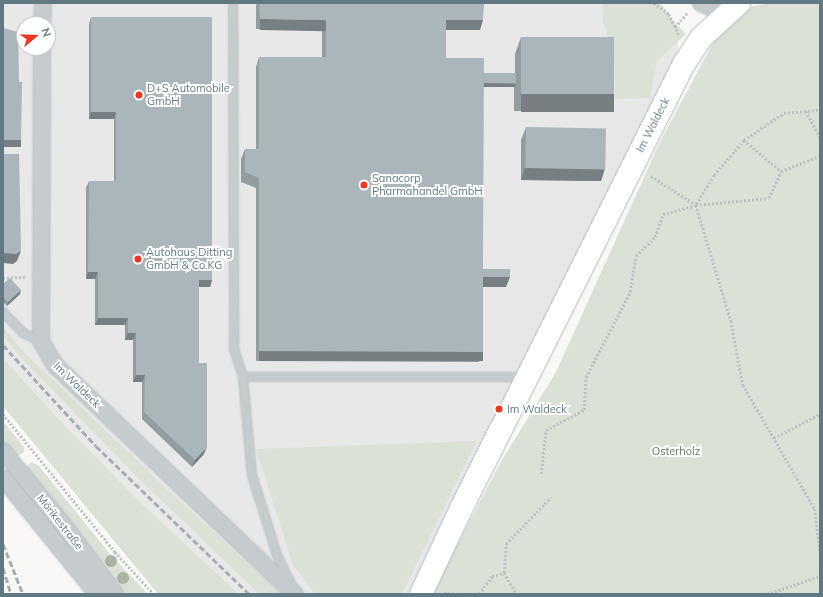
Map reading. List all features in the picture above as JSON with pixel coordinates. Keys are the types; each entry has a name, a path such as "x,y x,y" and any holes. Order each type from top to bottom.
{"street":[{"path":"42,16 43,3"},
{"path":"701,3 732,8"},
{"name":"Im Waldeck","path":"421,594 684,64 701,38 732,8"},
{"path":"41,341 39,277 42,56"},
{"name":"Im Waldeck","path":"41,341 56,365 295,594"},
{"name":"Mörikestraße","path":"3,451 65,527 115,594"},
{"name":"Mörikestraße","path":"3,478 97,594"}],"lane":[{"path":"233,3 234,350 243,377 252,476 277,555 295,594"},
{"path":"3,312 23,333 41,341"},
{"path":"243,377 528,377"}],"path":[{"path":"654,3 669,14 675,27"},
{"path":"696,204 714,175 744,140 784,113 820,110"},
{"path":"806,112 820,137"},
{"path":"744,140 781,171"},
{"path":"542,474 546,430 584,410 586,377 630,292 636,256 655,237 663,214 696,204 768,198 781,171 820,156"},
{"path":"633,165 696,204 731,321 743,385 815,509 820,551"},
{"path":"3,278 39,277"},
{"path":"3,414 115,552 154,594"},
{"path":"774,438 820,414"},
{"path":"517,594 504,573 506,544 550,497"},
{"path":"479,594 492,576 504,573"},
{"path":"767,594 820,576"}],"shaded area":[{"path":"3,3 661,3 669,14 678,35 678,52 684,64 421,594 282,594 163,485 25,353 3,327"},
{"path":"3,336 142,482 259,594 239,594 141,503 70,431 3,358"}],"green space":[{"path":"602,3 657,3 686,34 657,61 650,98 615,99 614,54 603,22"},
{"name":"Osterholz","path":"770,3 820,3 820,594 431,594 502,460 556,372 659,144 715,39 753,6"},
{"path":"3,327 25,353 163,485 282,594 259,594 142,482 27,364 3,336"},
{"path":"3,358 70,431 141,503 239,594 158,594 3,406"},
{"path":"3,421 24,447 24,452 16,458 3,443"},
{"path":"477,441 402,594 315,594 293,565 256,449"},
{"path":"32,462 39,466 110,554 148,594 122,594 24,468"}],"building":[{"name":"Sanacorp Pharmahandel GmbH","path":"259,3 484,3 483,20 446,20 446,58 484,58 483,269 510,269 510,277 483,277 483,352 259,351 259,178 245,172 245,149 259,149 259,57 326,57 326,20 260,19"},
{"path":"91,17 212,17 212,280 199,280 199,363 207,363 207,447 195,460 144,412 145,375 136,375 136,333 128,333 128,318 98,318 98,272 88,272 89,181 116,181 116,112 91,112"},
{"path":"3,28 16,31 16,56 18,56 19,82 22,82 21,140 3,140"},
{"path":"521,37 614,37 614,94 521,94"},
{"path":"484,73 516,73 516,83 484,83"},
{"path":"526,127 606,128 605,169 525,168"},
{"path":"3,154 19,154 21,251 16,254 3,253"},
{"path":"10,278 21,290 8,302 3,297 3,284"}],"railway":[{"path":"3,345 96,446 249,594"},
{"path":"3,544 23,594"},
{"path":"3,568 11,594"}],"place":[{"name":"D+S Automobile GmbH","path":"139,95"},
{"name":"Sanacorp Pharmahandel GmbH","path":"364,185"},
{"name":"Autohaus Ditting GmbH & Co.KG","path":"138,259"},
{"name":"Im Waldeck","path":"499,409"}]}
